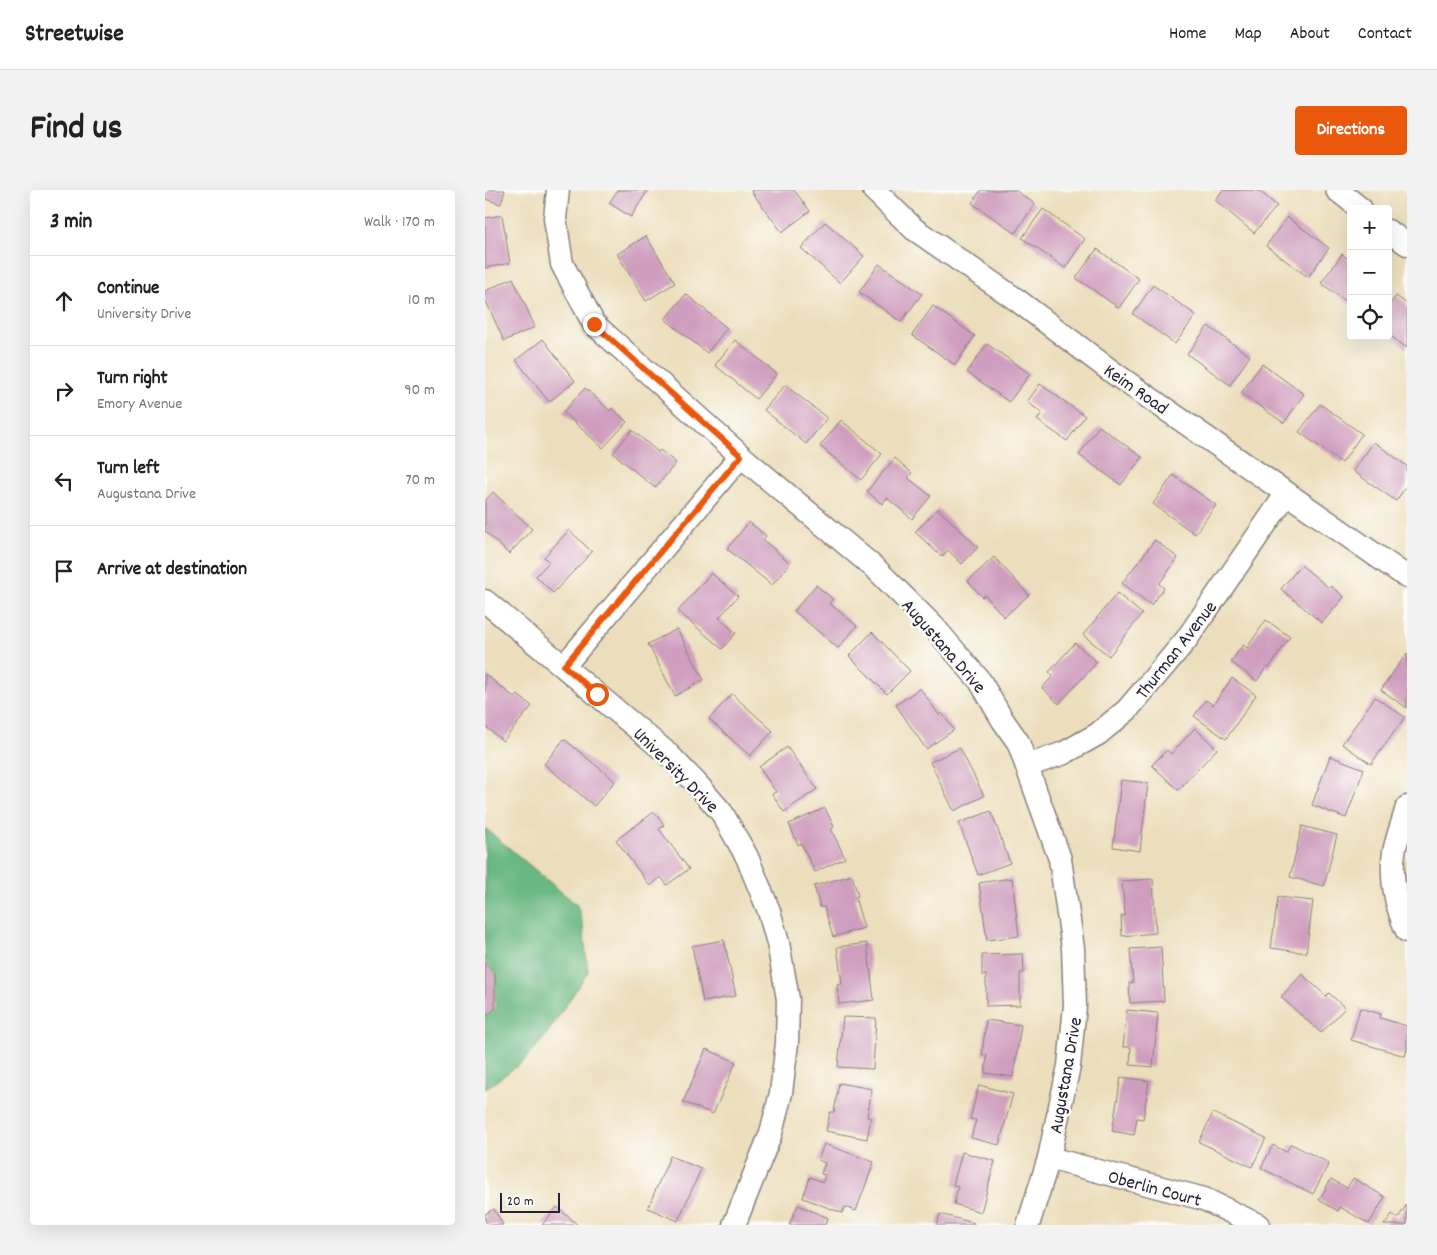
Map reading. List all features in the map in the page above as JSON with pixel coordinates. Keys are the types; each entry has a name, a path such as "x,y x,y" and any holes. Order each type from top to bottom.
{"street":[{"name":"Augustana Drive","path":"558,190 555,218 561,264 594,324 741,456 876,570 934,627 980,680 1002,719 1018,742 1060,859 1073,948 1075,1006 1069,1066 1049,1158 1028,1225"},
{"name":"Keim Road","path":"874,190 915,229 1017,300 1115,374 1407,576"},
{"path":"1337,190 1356,205"},
{"path":"1392,234 1407,244"},
{"path":"564,666 741,456"},
{"name":"Thurman Avenue","path":"1027,766 1064,753 1098,734 1127,710 1186,640 1287,492"},
{"name":"University Drive","path":"485,601 667,753 722,813 747,857 769,911 778,944 788,999 787,1043 781,1094 771,1133 734,1225"},
{"path":"1407,807 1394,852 1393,872 1397,906 1407,931"},
{"name":"Oberlin Court","path":"1049,1158 1204,1199 1257,1225"}],"green space":[{"path":"485,828 577,905 583,925 588,972 546,1035 524,1061 485,1089"}],"building":[{"path":"485,190 505,190 501,204 485,199"},
{"path":"618,190 648,190 631,217 609,203"},
{"path":"752,190 794,190 810,211 782,232"},
{"path":"981,190 1015,190 1035,204 1015,233 972,203"},
{"path":"1223,190 1258,190 1277,206 1254,233 1215,200"},
{"path":"1043,209 1085,239 1065,268 1022,238"},
{"path":"502,215 510,263 485,268 485,218"},
{"path":"1287,217 1329,248 1308,277 1266,246"},
{"path":"825,222 864,256 840,283 801,248"},
{"path":"646,236 675,283 646,301 617,254"},
{"path":"1097,249 1139,279 1119,308 1076,278"},
{"path":"1342,254 1347,258 1347,302 1321,283"},
{"path":"879,264 922,294 901,322 859,292"},
{"path":"513,278 535,327 504,341 485,299 485,291"},
{"path":"1153,285 1196,315 1175,344 1133,314"},
{"path":"686,294 727,328 707,353 665,319"},
{"path":"1396,296 1407,304 1407,348 1392,337 1392,302"},
{"path":"933,306 975,336 955,365 912,335"},
{"path":"1208,326 1250,356 1230,385 1187,354"},
{"path":"543,339 575,381 549,402 516,360"},
{"path":"735,340 777,374 756,399 715,365"},
{"path":"987,344 1030,374 1009,402 967,372"},
{"path":"1262,364 1304,394 1284,423 1241,393"},
{"path":"1040,384 1085,416 1067,441 1037,420 1042,413 1027,402"},
{"path":"785,385 827,418 806,444 764,410"},
{"path":"585,388 610,411 612,408 627,422 603,448 563,412"},
{"path":"1320,404 1362,434 1342,463 1299,432"},
{"path":"841,420 882,454 861,480 820,446"},
{"path":"1099,426 1142,457 1121,485 1079,455"},
{"path":"632,430 658,452 660,450 676,463 655,488 613,453"},
{"path":"1374,442 1407,466 1407,485 1396,501 1353,471"},
{"path":"895,458 912,473 908,478 931,496 912,519 887,498 882,504 867,491"},
{"path":"1173,475 1216,505 1195,534 1153,504"},
{"path":"493,492 532,529 509,554 485,531 485,501"},
{"path":"938,509 978,547 962,564 948,550 942,557 915,532"},
{"path":"749,522 766,536 763,540 790,563 772,585 727,549"},
{"path":"569,530 592,552 553,593 536,576 549,562 544,557"},
{"path":"1155,540 1178,558 1159,584 1164,588 1151,605 1122,583"},
{"path":"994,557 1029,595 1004,617 985,595 982,597 968,581"},
{"path":"1301,565 1329,588 1331,586 1344,597 1322,623 1281,589"},
{"path":"711,573 738,596 719,618 736,633 722,649 678,611"},
{"path":"816,585 833,599 829,603 857,626 838,648 794,611"},
{"path":"1117,593 1142,614 1109,656 1083,635"},
{"path":"1266,620 1290,637 1269,668 1267,666 1257,681 1231,662 1243,645 1247,648"},
{"path":"677,629 704,680 675,696 648,644"},
{"path":"872,632 910,671 887,694 849,656"},
{"path":"1075,643 1097,662 1059,704 1042,688 1053,676 1049,672"},
{"path":"1407,653 1407,708 1381,690"},
{"path":"485,674 515,698 518,695 532,706 503,741 485,726"},
{"path":"1232,678 1256,695 1226,739 1194,716 1206,700 1213,705"},
{"path":"920,688 939,715 942,713 954,730 926,749 896,705"},
{"path":"732,694 773,731 750,756 709,719"},
{"path":"1375,697 1405,717 1371,764 1342,744"},
{"path":"1195,728 1217,749 1178,790 1152,765 1167,750 1171,754"},
{"path":"564,739 615,781 594,806 544,764"},
{"path":"787,747 817,789 784,812 772,794 776,792 759,767"},
{"path":"960,748 984,796 954,811 930,762"},
{"path":"1330,756 1364,769 1346,818 1312,805"},
{"path":"1121,780 1148,783 1140,851 1113,847"},
{"path":"825,808 834,827 831,829 845,858 815,872 801,843 798,845 789,824"},
{"path":"991,811 1010,863 978,875 959,823"},
{"path":"654,812 664,825 659,829 689,869 667,885 661,877 650,886 616,840"},
{"path":"1302,826 1337,835 1324,886 1290,877"},
{"path":"852,875 858,896 855,897 864,928 833,937 824,907 820,907 814,886"},
{"path":"1012,878 1019,936 987,940 979,883"},
{"path":"1153,879 1156,933 1122,936 1121,916 1125,915 1122,881"},
{"path":"1278,897 1313,901 1306,953 1271,948"},
{"path":"724,940 736,996 703,1002 692,946"},
{"path":"867,943 874,1000 839,1004 837,985 842,984 837,947"},
{"path":"1161,947 1164,1001 1130,1003 1129,983 1133,983 1130,949"},
{"path":"1023,954 1024,973 1020,973 1020,1005 986,1006 986,975 982,975 982,955"},
{"path":"485,962 495,973 495,1009 488,1015 485,1013"},
{"path":"1302,974 1326,996 1329,993 1345,1008 1321,1033 1281,997"},
{"path":"1360,1008 1381,1014 1380,1018 1407,1026 1407,1050 1405,1056 1351,1040"},
{"path":"1127,1010 1158,1013 1153,1067 1130,1065 1131,1047 1123,1047"},
{"path":"843,1017 876,1018 873,1069 838,1067"},
{"path":"986,1020 1021,1025 1013,1077 985,1073 987,1055 982,1055"},
{"path":"706,1049 736,1062 713,1114 683,1102"},
{"path":"1121,1077 1149,1081 1143,1119 1137,1118 1134,1135 1112,1131"},
{"path":"839,1083 872,1089 867,1117 871,1118 867,1139 826,1131 830,1112 834,1112"},
{"path":"979,1085 1013,1094 999,1145 971,1138 976,1120 970,1119"},
{"path":"1213,1113 1266,1138 1252,1167 1199,1142"},
{"path":"824,1144 874,1162 856,1211 845,1207 842,1213 803,1198 810,1177 823,1182 825,1175 821,1174 825,1163 818,1160"},
{"path":"1291,1144 1329,1163 1313,1194 1261,1168 1273,1145 1286,1152"},
{"path":"962,1152 995,1161 981,1212 954,1204 958,1187 953,1185"},
{"path":"670,1156 701,1169 678,1221 648,1208"},
{"path":"1353,1178 1385,1197 1369,1224 1340,1207 1338,1211 1319,1200 1331,1179 1347,1188"},
{"path":"1407,1204 1407,1225 1384,1225 1392,1214 1398,1218"},
{"path":"798,1205 828,1218 825,1225 789,1225"},
{"path":"557,1207 578,1225 542,1225"},
{"path":"494,1209 503,1225 485,1225 485,1214"},
{"path":"940,1214 974,1223 973,1225 937,1225"}],"route":[{"path":"594,324 741,456 564,666 597,694"}]}
